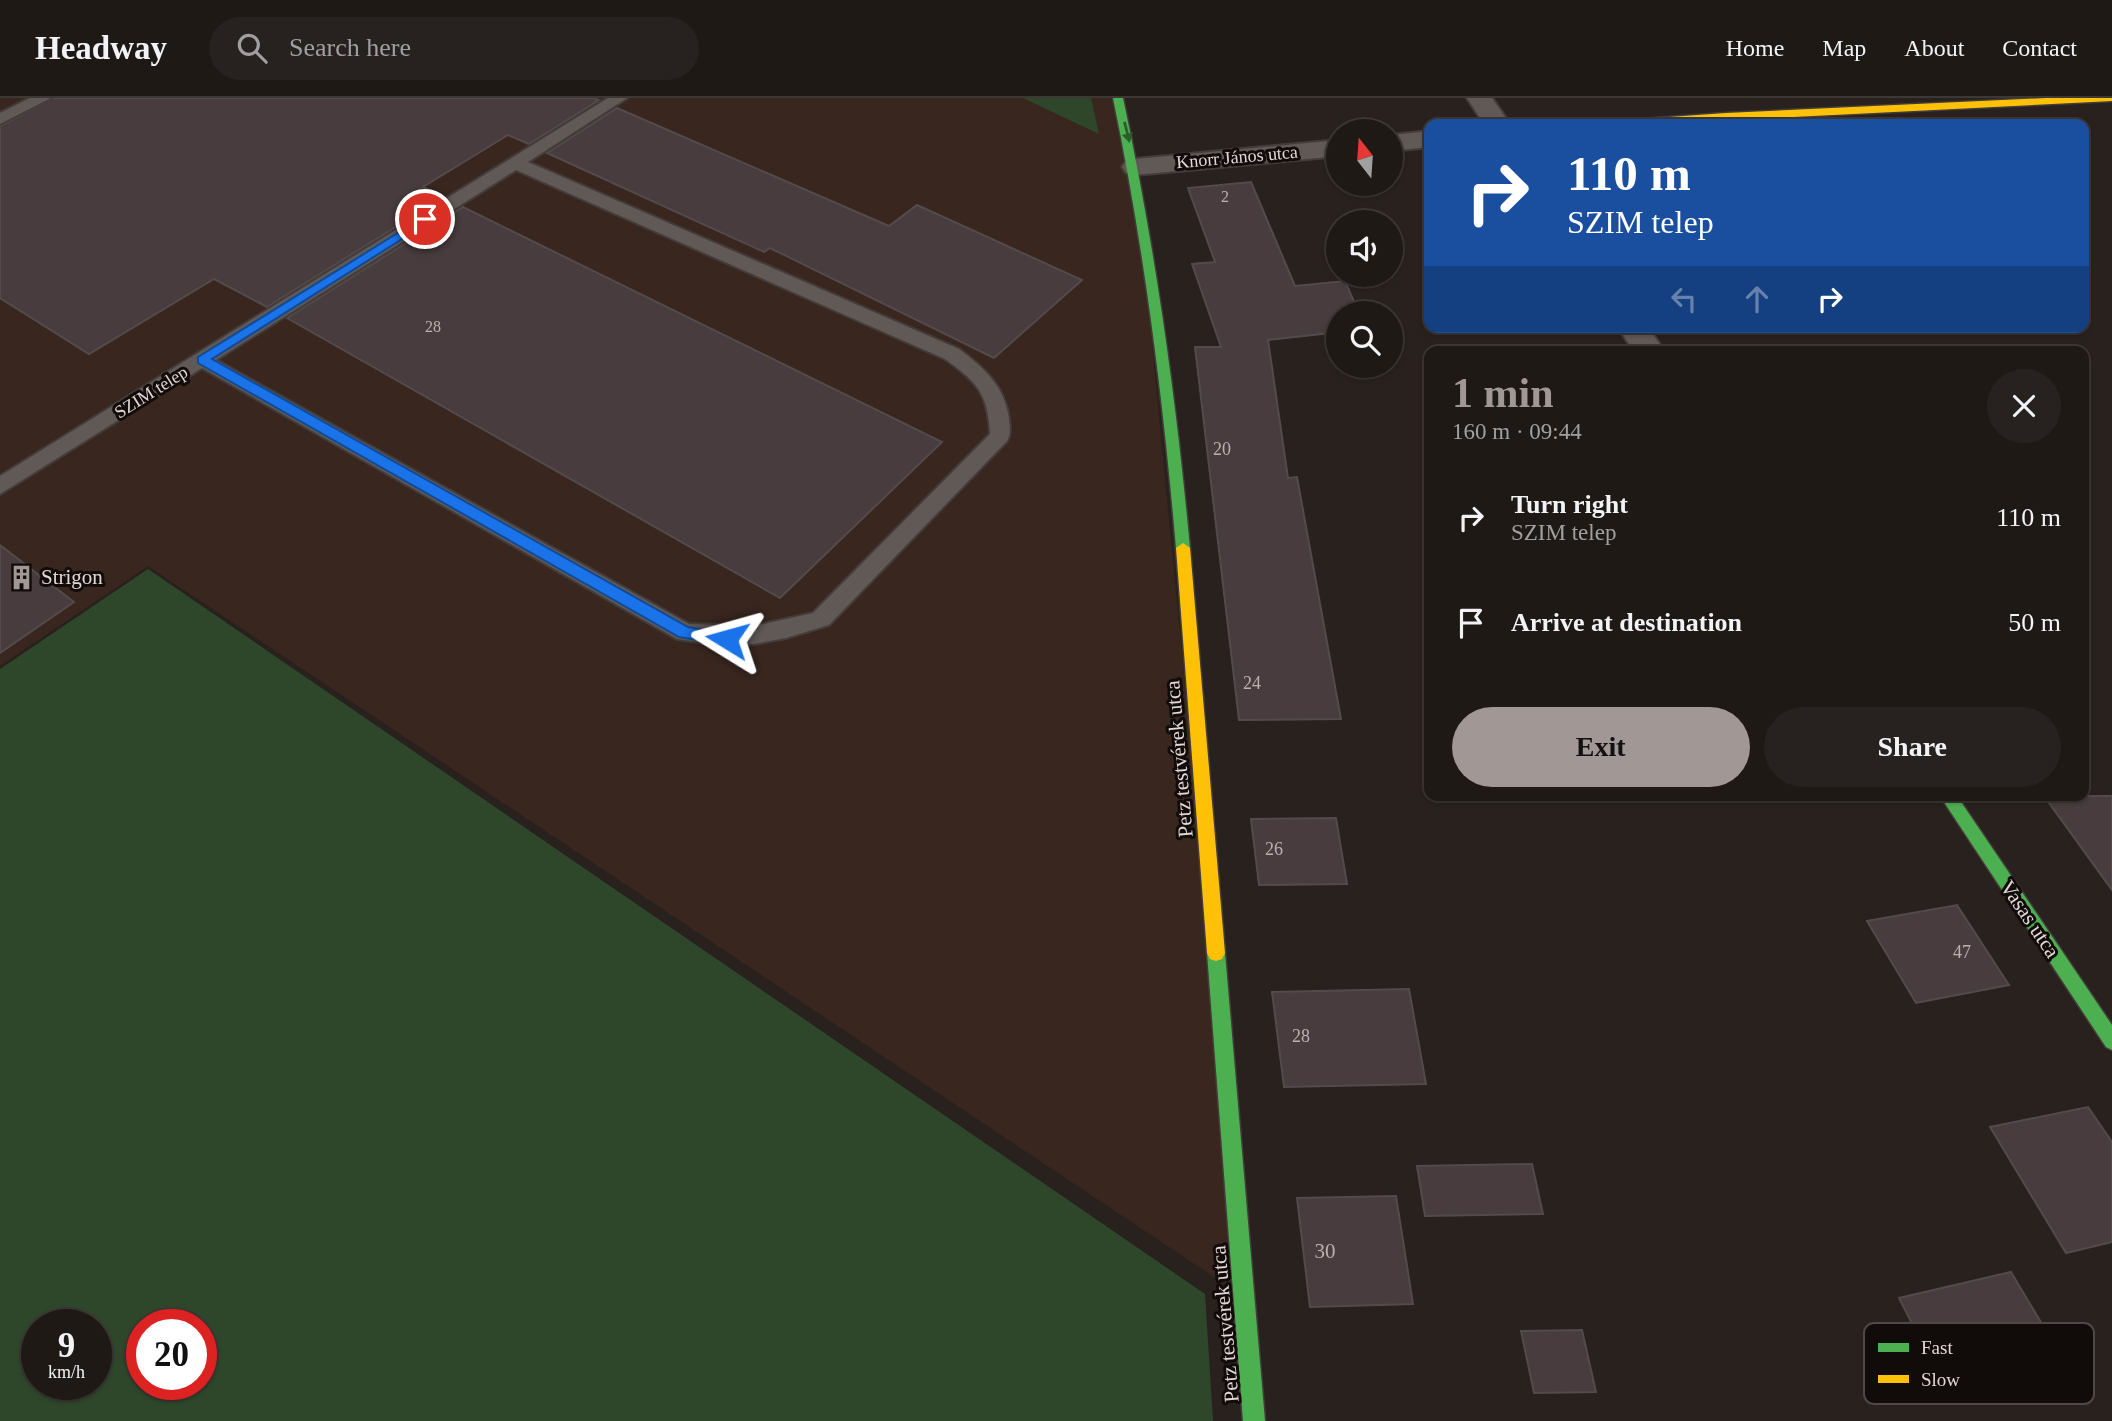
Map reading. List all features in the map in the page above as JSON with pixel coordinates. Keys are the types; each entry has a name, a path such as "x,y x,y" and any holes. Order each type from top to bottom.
{"street":[{"name":"Petz testvérek utca","path":"1118,98 1135,167 1161,324 1178,484 1254,1421"},
{"path":"1479,98 1494,119"},
{"path":"1684,119 2112,98"},
{"path":"1404,142 1424,140"},
{"name":"Knorr János utca","path":"1135,167 1326,149"},
{"name":"Vasas utca","path":"1951,801 2112,1041"}],"lane":[{"path":"0,119 43,98"},
{"name":"SZIM telep","path":"0,486 619,98"},
{"path":"202,360 685,633 727,639 786,631 821,619 1000,436 1000,412 986,378 952,354 515,163"}],"shaded area":[{"path":"0,98 1118,98 1135,167 1244,1297 148,566 0,666"}],"green space":[{"path":"1023,98 1091,98 1099,134"},
{"path":"148,569 1205,1294 1213,1421 0,1421 0,669"}],"building":[{"path":"53,98 599,100 529,144 508,135 423,187 444,197 267,307 214,279 89,354 0,298 0,126"},
{"path":"617,108 889,226 917,205 1082,280 994,358 770,248 764,252 547,153"},
{"path":"1251,182 1295,286 1326,283 1326,287 1348,287 1354,301 1326,301 1326,333 1268,340 1288,478 1297,477 1341,719 1239,720 1195,347 1221,347 1192,264 1215,262 1188,188"},
{"path":"463,207 942,442 780,598 287,318"},
{"name":"Strigon","path":"0,545 74,602 0,653"},
{"path":"2089,796 2112,796 2112,890 2048,801 2089,801"},
{"path":"1336,818 1347,884 1259,885 1251,819"},
{"path":"1957,905 2009,985 1916,1003 1867,921"},
{"path":"1409,989 1426,1084 1284,1087 1272,992"},
{"path":"2088,1107 2112,1142 2112,1242 2066,1253 1990,1127"},
{"path":"1532,1164 1543,1214 1425,1216 1417,1166"},
{"path":"1396,1196 1413,1304 1310,1307 1297,1198"},
{"path":"2011,1272 2041,1323 1912,1323 1899,1298"},
{"path":"1582,1330 1596,1392 1534,1393 1521,1331"}],"traffic: fast":[{"path":"1118,98 1158,322 1183,548"},
{"path":"1951,801 2112,1041"},
{"path":"1216,953 1254,1421"}],"traffic: slow":[{"path":"1684,119 2112,98"},
{"path":"1183,548 1216,953"}],"place":[{"name":"Strigon","path":"21,577"}],"route":[{"path":"425,219 202,360 685,633 727,639"}]}
